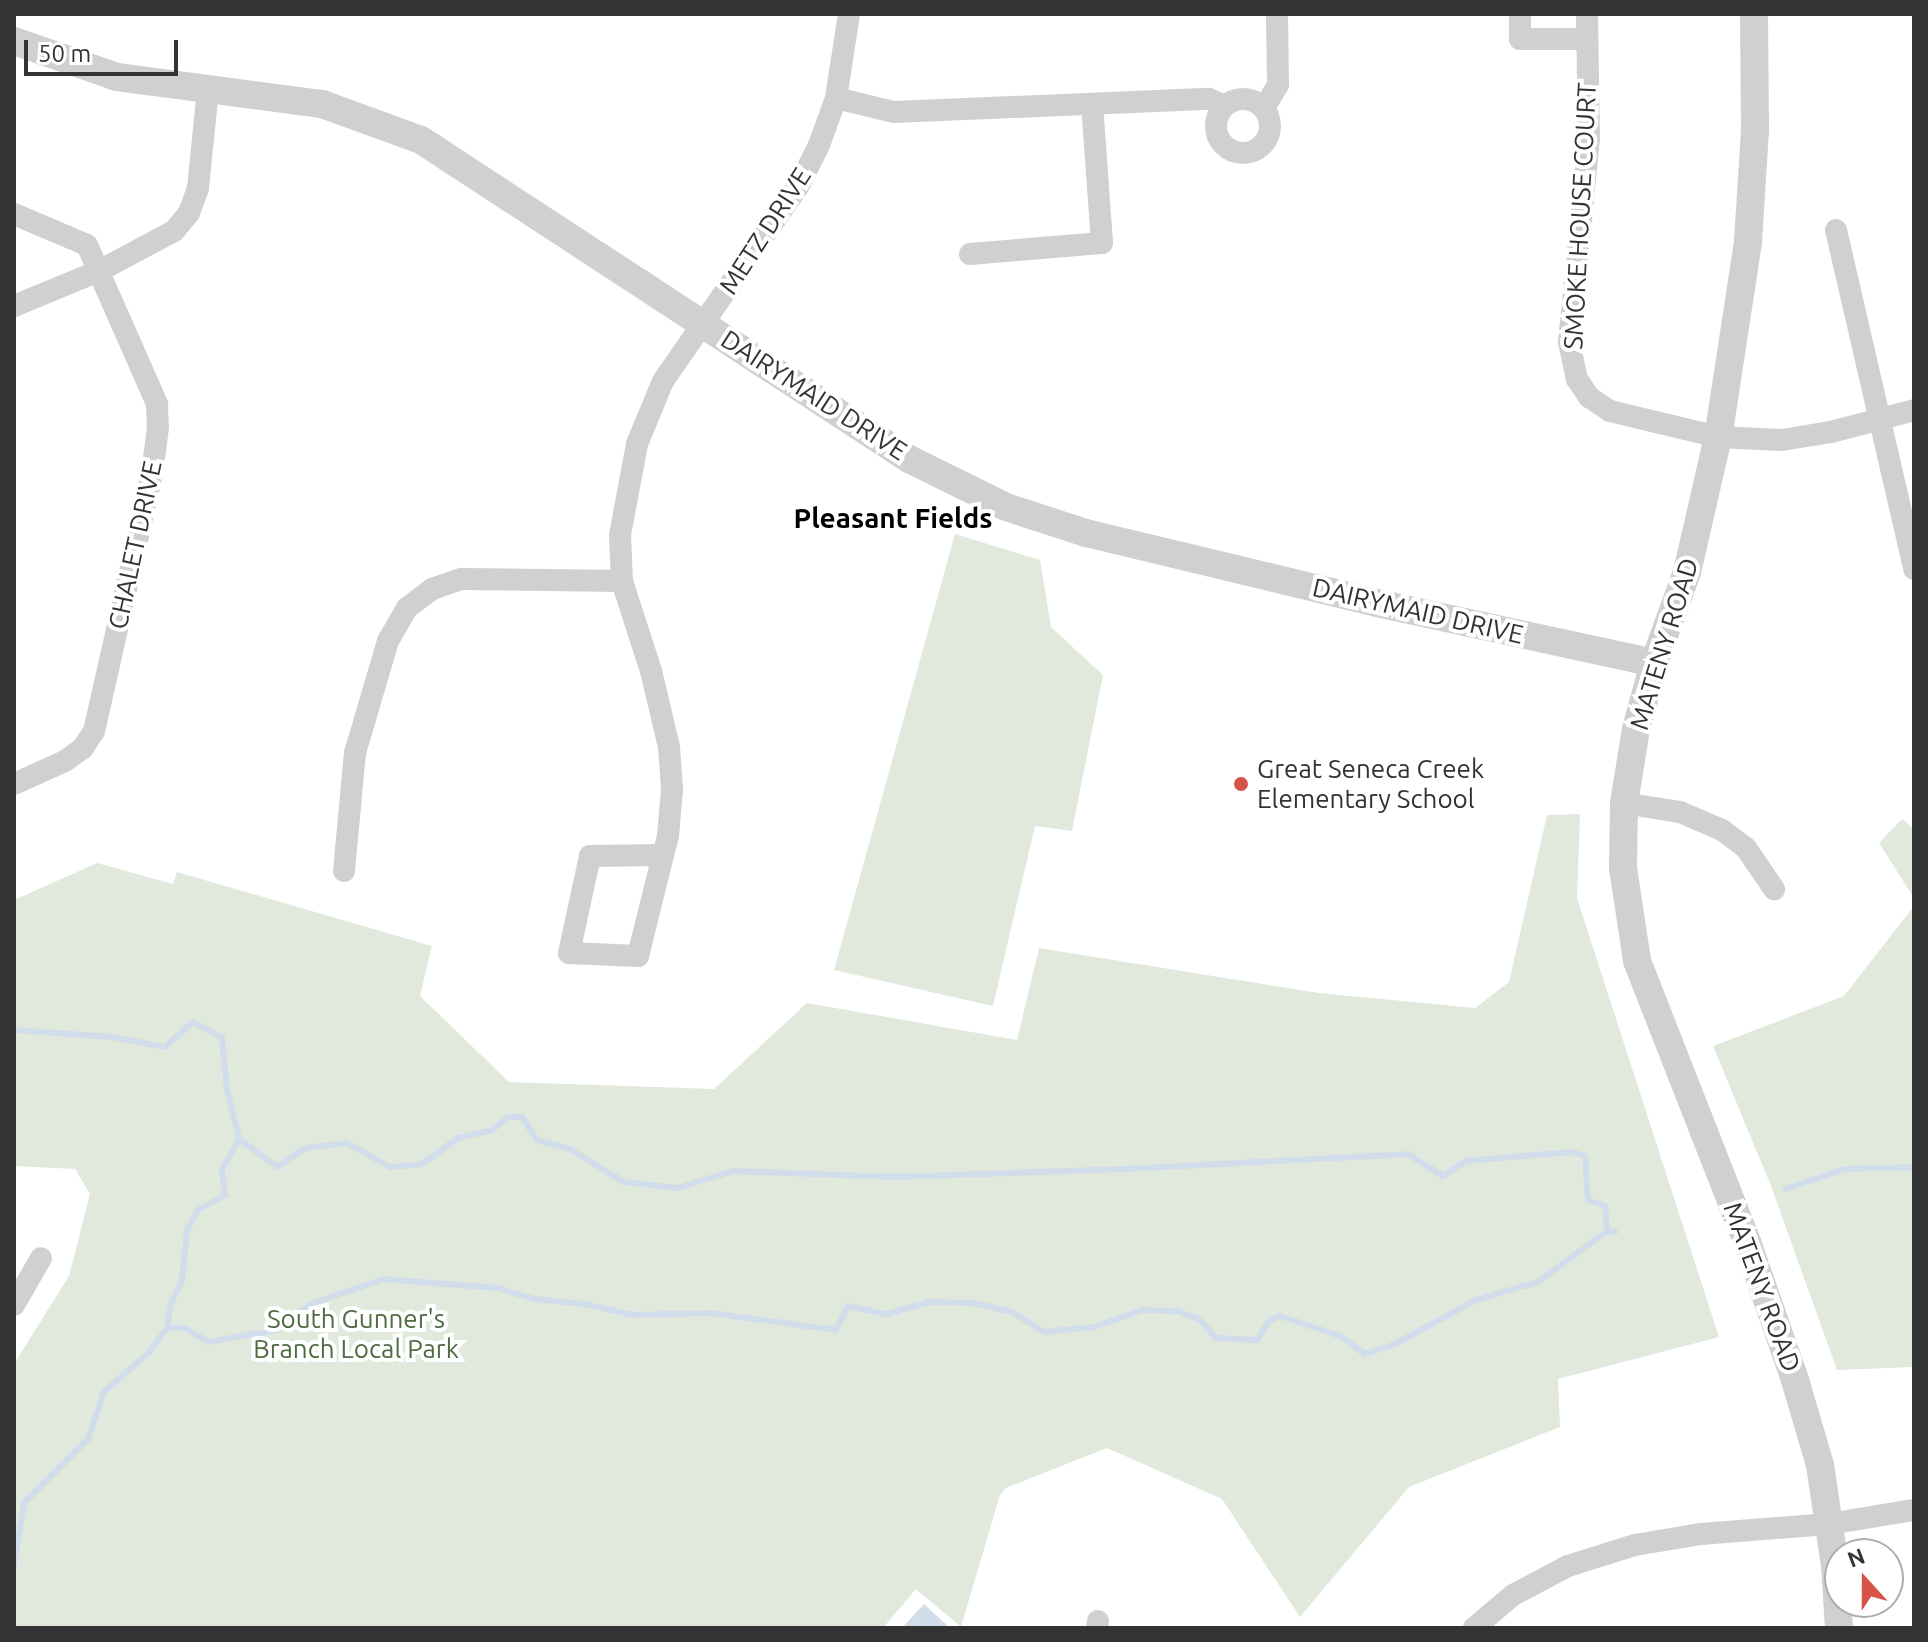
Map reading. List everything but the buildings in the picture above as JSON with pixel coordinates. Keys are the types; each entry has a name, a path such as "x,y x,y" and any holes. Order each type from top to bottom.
{"street":[{"name":"METZ DRIVE","path":"663,855 590,856 569,953 638,956 663,855 672,789 669,747 622,581 620,535 637,444 663,381 798,187 819,145 836,98 849,14"},
{"path":"1264,108 1278,85 1277,14"},
{"path":"1520,14 1520,39 1587,39"},
{"name":"SMOKE HOUSE COURT","path":"1587,14 1589,138 1569,342 1577,379 1589,397 1610,411 1718,437 1782,440 1914,410"},
{"name":"MATENY ROAD","path":"1754,14 1755,130 1748,242 1718,437 1687,572 1654,663 1636,729 1624,803 1626,904 1637,961 1747,1242 1795,1380 1820,1465 1839,1628"},
{"name":"DAIRYMAID DRIVE","path":"14,41 117,77 322,104 421,140 909,459 1006,507 1086,533 1377,603 1654,663"},
{"path":"14,306 99,271 174,231 189,213 198,188 208,89"},
{"path":"836,98 894,112 1209,99 1225,106 1245,99 1264,108 1270,128 1268,139 1261,147 1241,154 1231,151 1217,135 1216,124 1225,106"},
{"path":"970,254 1102,243 1092,104"},
{"name":"CHALET DRIVE","path":"14,214 87,245 157,404 152,474 94,731 83,748 65,761 14,784"},
{"path":"1836,230 1914,569"},
{"path":"344,871 355,753 388,641 407,608 432,589 461,579 622,581"},
{"path":"1624,803 1680,812 1722,830 1746,848 1774,889"},
{"path":"14,1305 41,1258"},
{"path":"1474,1628 1513,1595 1568,1566 1635,1545 1701,1534 1829,1524 1914,1510"}],"green space":[{"path":"955,534 1040,560 1051,627 1103,675 1072,831 1035,826 993,1006 834,970"},
{"name":"South Gunner's Branch Local Park","path":"1580,814 1577,898 1719,1337 1558,1379 1560,1427 1409,1487 1300,1617 1222,1499 1107,1448 1006,1488 1000,1495 961,1627 916,1589 883,1628 14,1628 14,1364 69,1276 90,1194 75,1169 14,1166 14,900 97,863 173,884 177,872 432,946 420,996 509,1082 714,1089 807,1003 1017,1040 1039,948 1319,993 1475,1008 1509,982 1547,815"},
{"path":"1902,819 1914,829 1914,898 1879,843"},
{"path":"1914,906 1914,1367 1837,1370 1771,1186 1713,1046 1844,996"}],"water":[{"path":"924,1604 950,1628 902,1628"}],"waterway":[{"path":"14,1030 112,1037 165,1047 193,1022 222,1038 227,1090 239,1139 277,1167 305,1148 347,1143 390,1167 422,1164 458,1138 492,1130 508,1117 522,1117 537,1140 570,1149 624,1182 677,1188 733,1171 896,1177 1408,1154 1443,1176 1466,1161 1572,1152 1585,1156 1588,1200 1605,1206 1607,1231"},
{"path":"167,1328 171,1303 182,1281 187,1230 198,1210 225,1195 222,1169 239,1139"},
{"path":"1785,1189 1845,1169 1914,1167"},
{"path":"14,1566 24,1503 88,1439 104,1392 149,1352 167,1328 185,1328 208,1342 277,1330 311,1304 383,1279 498,1288 535,1299 584,1304 634,1315 710,1313 836,1330 848,1306 887,1314 929,1302 973,1303 1012,1312 1044,1332 1094,1327 1142,1310 1178,1311 1200,1320 1216,1338 1257,1340 1270,1320 1280,1316 1340,1336 1365,1354 1395,1344 1476,1300 1538,1282 1607,1231 1615,1232"}],"place":[{"name":"Great Seneca Creek Elementary School","path":"1241,784"}],"district":[{"name":"Pleasant Fields","path":"893,518"}]}
